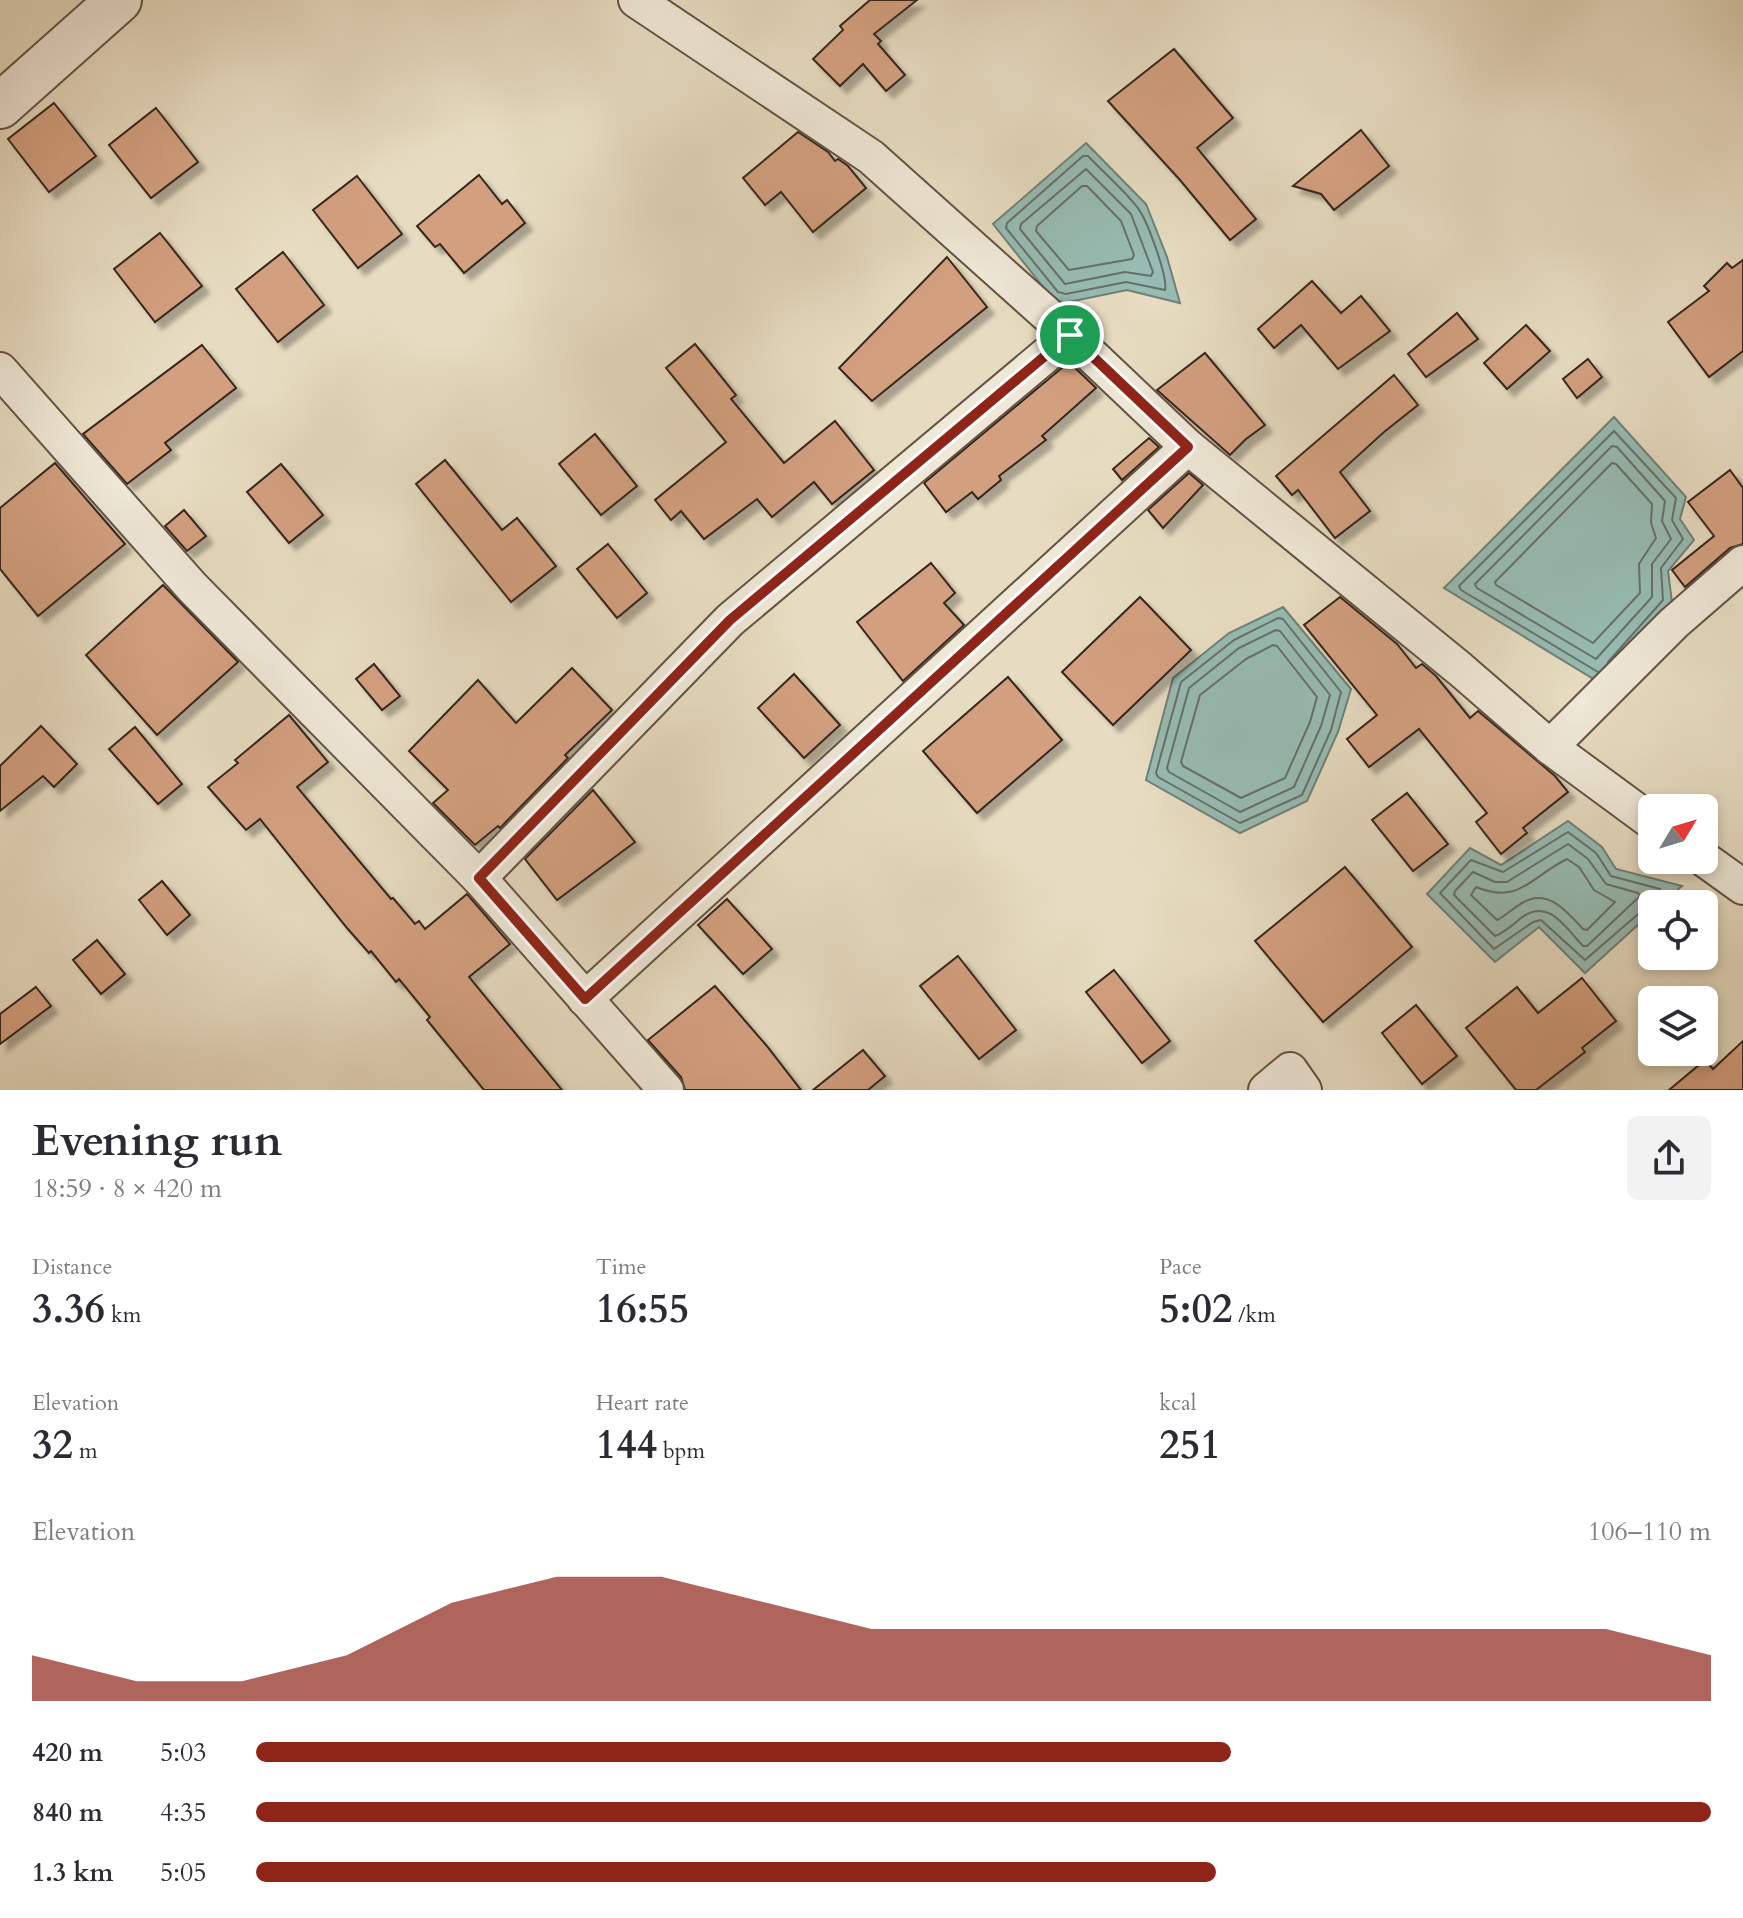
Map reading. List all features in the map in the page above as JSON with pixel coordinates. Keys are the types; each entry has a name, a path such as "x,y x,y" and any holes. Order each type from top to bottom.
{"street":[{"path":"0,106 119,0"},
{"path":"636,0 871,157 1070,335 1188,447 1460,669 1550,747 1638,812"},
{"path":"479,878 730,620 1070,335"},
{"path":"0,370 192,587 479,878 666,1090"},
{"path":"585,999 1188,447"},
{"path":"1550,747 1674,623 1743,563"},
{"path":"1718,869 1743,887"},
{"path":"1266,1090 1290,1070 1304,1090"}],"water":[{"path":"1086,143 1146,204 1167,257 1180,303 1127,290 1064,303 1052,298 993,224"},
{"path":"1614,417 1686,497 1680,519 1694,540 1668,571 1672,602 1600,683 1444,588"},
{"path":"1283,607 1351,689 1338,732 1307,801 1240,833 1146,780 1173,678 1229,633"},
{"path":"1568,821 1602,847 1616,869 1682,886 1677,890 1638,890 1638,925 1585,973 1539,927 1495,962 1427,894 1470,848 1501,865"}],"building":[{"path":"870,0 917,0 874,34 881,41 878,44 905,75 886,91 863,64 840,86 813,59 843,30 840,26"},
{"path":"1174,49 1233,118 1197,148 1256,219 1230,240 1108,101"},
{"path":"54,103 96,156 49,192 8,139"},
{"path":"156,108 198,162 151,198 109,145"},
{"path":"1361,130 1389,166 1334,210 1321,194 1293,186"},
{"path":"798,132 828,152 835,161 838,159 848,166 866,188 813,232 781,192 765,205 743,178"},
{"path":"479,175 502,204 507,200 525,223 464,273 440,244 435,247 417,226"},
{"path":"357,176 402,234 358,268 313,210"},
{"path":"160,233 202,286 155,322 114,269"},
{"path":"283,252 324,305 278,342 236,289"},
{"path":"947,257 987,307 872,401 839,368"},
{"path":"1743,260 1743,351 1709,377 1668,322 1709,291 1704,286 1727,263 1732,268"},
{"path":"1312,281 1341,313 1361,296 1390,331 1338,369 1301,325 1274,348 1258,329"},
{"path":"1457,313 1478,339 1426,377 1408,354"},
{"path":"1526,325 1550,351 1507,389 1484,363"},
{"path":"695,344 736,395 731,399 784,463 835,421 874,470 832,504 814,482 772,517 757,499 704,539 681,511 671,520 655,500 726,442 666,368"},
{"path":"202,345 236,388 165,443 171,450 127,484 83,434"},
{"path":"1205,353 1265,425 1230,455 1157,390"},
{"path":"1588,359 1602,377 1577,398 1563,379"},
{"path":"1069,362 1096,388 1042,436 1046,440 999,476 1001,480 978,499 972,492 946,512 924,483"},
{"path":"1394,375 1418,405 1340,472 1370,511 1335,538 1298,490 1292,495 1276,476"},
{"path":"595,434 637,486 601,515 559,464"},
{"path":"1149,438 1159,447 1122,480 1113,469"},
{"path":"445,460 502,530 517,518 556,566 511,602 416,484"},
{"path":"55,463 125,544 38,616 0,569 0,508"},
{"path":"281,464 323,515 289,543 247,492"},
{"path":"1730,470 1743,488 1743,544 1730,548 1685,587 1672,570 1714,536 1688,502"},
{"path":"1189,473 1203,485 1163,528 1148,510"},
{"path":"184,510 206,536 187,551 165,526"},
{"path":"608,544 647,593 617,618 577,569"},
{"path":"931,563 955,593 944,603 964,625 903,681 857,622"},
{"path":"163,585 238,662 157,735 86,655"},
{"path":"1140,597 1191,650 1113,725 1062,672"},
{"path":"1340,597 1397,644 1416,668 1422,664 1436,676 1470,718 1478,711 1555,776 1568,792 1523,828 1527,833 1501,854 1476,822 1487,813 1419,729 1369,767 1347,739 1377,715 1304,625"},
{"path":"374,664 400,696 382,710 356,679"},
{"path":"572,668 612,710 565,755 568,758 500,828 498,826 475,845 433,803 448,790 409,751 478,680 516,723"},
{"path":"794,674 840,725 804,758 758,708"},
{"path":"1008,677 1062,740 977,813 923,751"},
{"path":"289,715 328,762 297,787 415,924 419,921 425,929 467,894 510,944 469,977 562,1090 484,1090 427,1020 430,1017 399,979 396,982 347,928 260,819 246,830 208,787"},
{"path":"41,726 77,764 54,787 43,776 0,811 0,766"},
{"path":"135,727 182,784 158,804 109,749"},
{"path":"593,790 635,842 557,900 525,859"},
{"path":"1407,793 1448,844 1413,871 1372,820"},
{"path":"1345,867 1412,947 1323,1022 1255,941"},
{"path":"162,881 190,915 167,935 139,900"},
{"path":"727,899 772,949 743,974 698,925"},
{"path":"97,940 125,974 101,994 73,960"},
{"path":"958,956 1016,1030 979,1059 920,986"},
{"path":"1114,970 1170,1041 1142,1063 1086,992"},
{"path":"1582,978 1616,1021 1582,1048 1585,1052 1536,1090 1516,1090 1466,1028 1517,987 1538,1013"},
{"path":"715,986 801,1090 685,1090 681,1077 648,1040"},
{"path":"36,987 51,1006 0,1044 0,1014"},
{"path":"1416,1005 1457,1056 1422,1084 1382,1033"},
{"path":"1743,1041 1743,1090 1669,1090 1698,1066 1710,1066 1713,1069"},
{"path":"863,1050 885,1076 868,1090 813,1090"}],"route":[{"path":"1070,335 1188,447 585,999 479,878 730,620 1070,335"}]}
